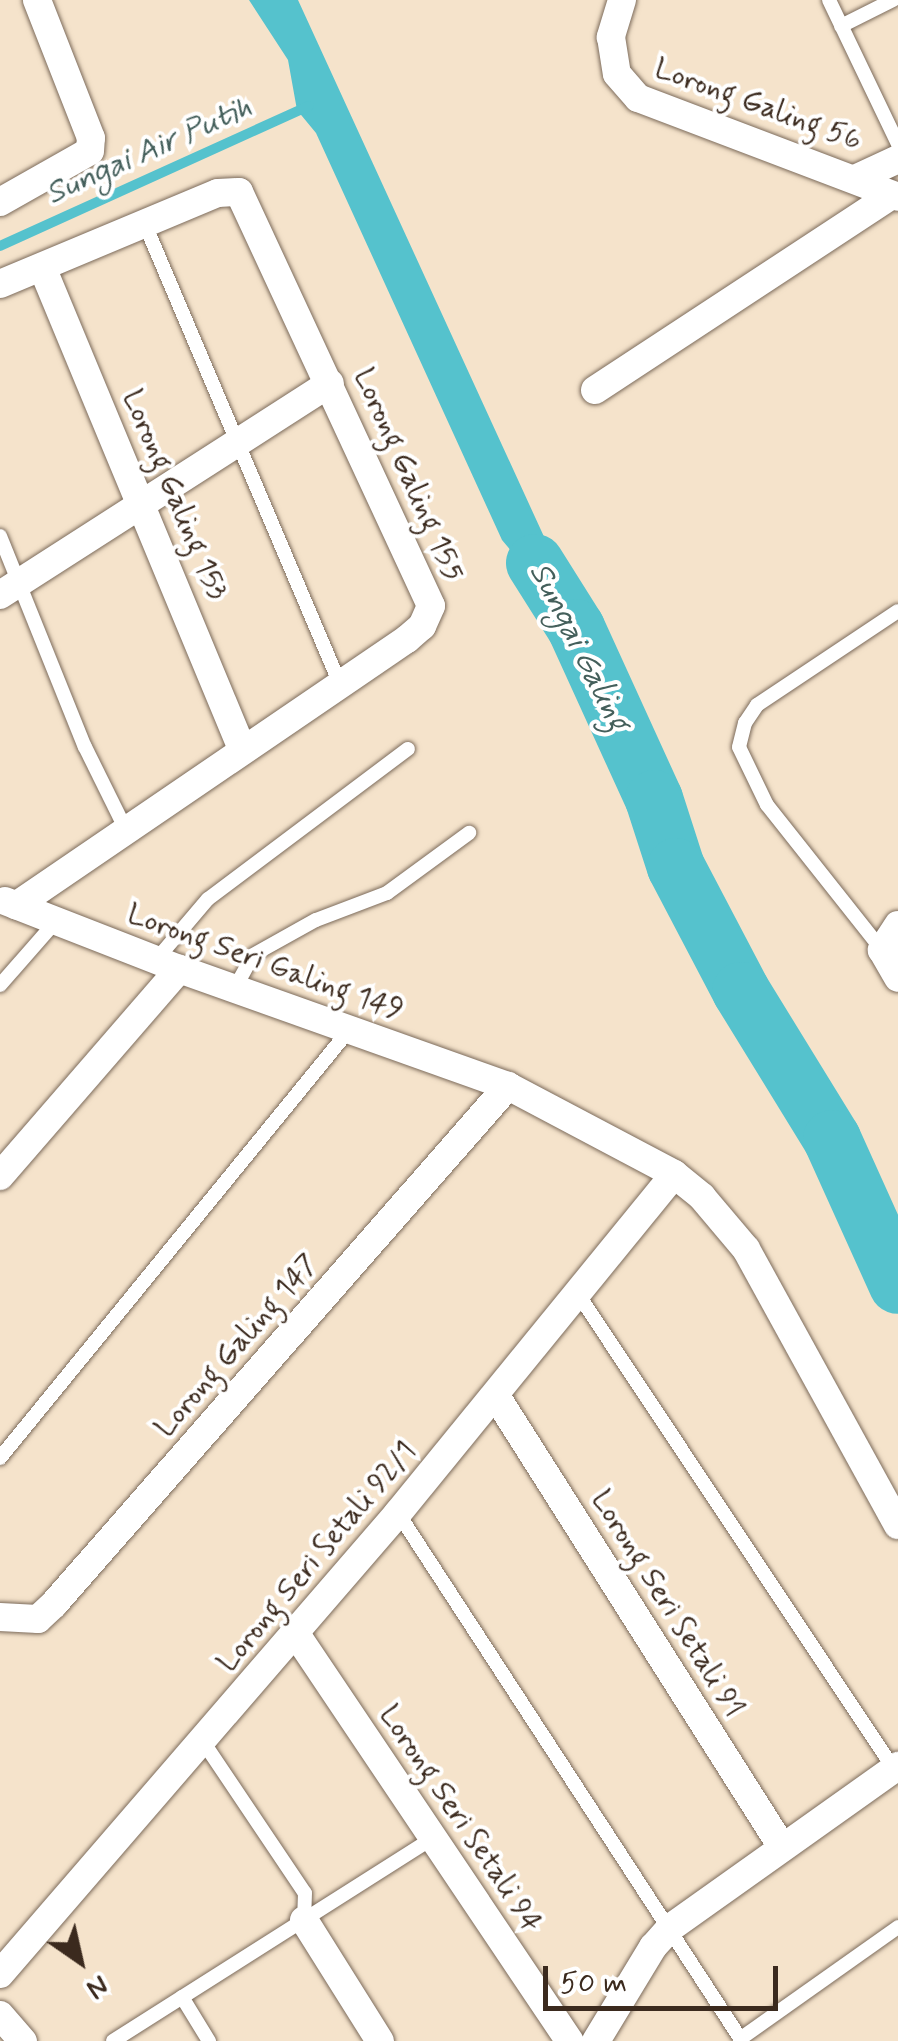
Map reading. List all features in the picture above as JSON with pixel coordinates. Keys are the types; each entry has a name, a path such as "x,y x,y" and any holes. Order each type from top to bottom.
{"street":[{"path":"0,202 90,151 92,138 37,0"},
{"name":"Lorong Galing 56","path":"622,0 614,20 617,74 638,98 855,180 898,159"},
{"path":"855,180 895,196"},
{"name":"Lorong Galing 155","path":"0,284 144,222 218,194 239,192 431,606 422,626 340,684 126,830 8,902"},
{"path":"594,390 895,196"},
{"name":"Lorong Galing 153","path":"42,267 242,750"},
{"path":"8,589 330,382"},
{"name":"Lorong Seri Galing 149","path":"8,902 168,965 236,986 508,1086 674,1174 714,1210 746,1250 898,1526"},
{"path":"898,925 882,950 898,978"},
{"path":"0,1176 168,965"},
{"name":"Lorong Galing 147","path":"0,1617 38,1619 54,1604 508,1086"},
{"name":"Lorong Seri Setali 92/1","path":"0,1974 398,1513 674,1174"},
{"name":"Lorong Seri Setali 91","path":"496,1396 782,1847"},
{"name":"Lorong Seri Setali 94","path":"296,1634 570,2041"},
{"path":"596,2041 653,1947 670,1928 896,1767"},
{"path":"304,1920 380,2041"},
{"path":"0,2015 23,2041"}],"lane":[{"path":"829,0 898,144"},
{"path":"841,26 892,0"},
{"path":"144,222 340,684"},
{"path":"0,536 8,589 126,830"},
{"path":"882,950 767,805 739,747 745,722 757,705 898,611"},
{"path":"168,965 208,899 408,749"},
{"path":"236,986 253,955 316,920 388,894 469,833"},
{"path":"0,985 57,920"},
{"path":"0,1458 350,1028"},
{"path":"578,1294 896,1767"},
{"path":"398,1513 741,2040 898,1927"},
{"path":"202,1740 305,1893 304,1920"},
{"path":"113,2041 434,1838"},
{"path":"182,1997 209,2041"}],"water":[{"path":"249,0 298,0 546,541 576,628 502,540 316,133 297,110 288,60"}],"waterway":[{"name":"Sungai Air Putih","path":"0,246 309,106"},
{"name":"Sungai Galing","path":"535,563 576,628 654,799 676,867 741,991 832,1139 898,1285"}]}
